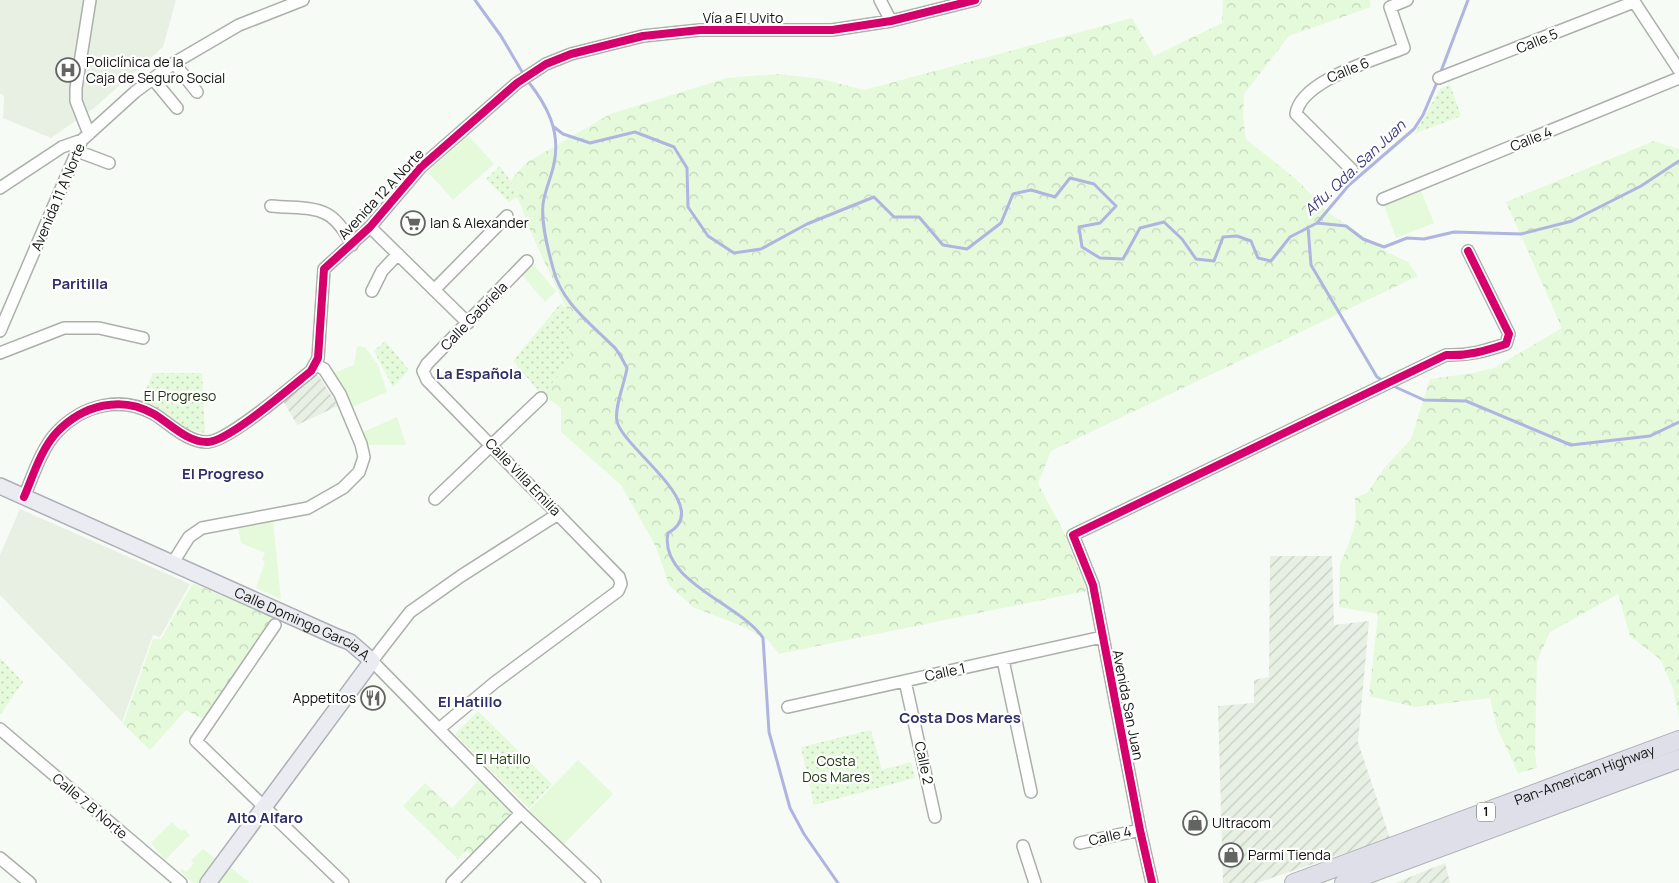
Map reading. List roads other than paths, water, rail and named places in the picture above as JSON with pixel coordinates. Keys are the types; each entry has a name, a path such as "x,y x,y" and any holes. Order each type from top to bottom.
{"highway":[{"name":"Pan-American Highway","path":"1294,883 1679,740"},
{"name":"Pan-American Highway","path":"1344,883 1679,760"}],"main road":[{"name":"Calle Domingo Garcia A.","path":"0,486 350,642 372,661"},
{"path":"208,883 372,661"}],"street":[{"path":"90,0 76,88 76,101 83,142 108,162"},
{"name":"Avenida 11 A Norte","path":"0,331 83,142 153,79 174,63 238,24 303,0"},
{"path":"880,0 891,21"},
{"name":"Vía a El Uvito","path":"517,83 546,64 571,54 643,36 700,30 832,30 891,21 975,0"},
{"name":"Calle 6","path":"1352,170 1296,114 1297,106 1322,80 1404,48 1390,7 1407,0"},
{"path":"1634,1 1679,70"},
{"name":"Calle 5","path":"1440,78 1634,1"},
{"path":"174,63 197,92"},
{"name":"Calle 4","path":"1383,199 1679,78"},
{"path":"153,79 177,108"},
{"name":"Avenida 12 A Norte","path":"316,364 324,269 370,227 421,167 517,83"},
{"path":"0,188 62,147 83,142"},
{"path":"271,206 324,210 343,228 352,245"},
{"path":"434,290 506,216"},
{"path":"370,227 468,323"},
{"name":"Avenida San Juan","path":"1152,883 1093,585 1073,535 1446,354 1461,356 1484,352 1506,344 1510,334 1468,251"},
{"path":"372,291 382,271 398,254"},
{"name":"Calle Gabriela","path":"424,371 427,364 527,262"},
{"path":"0,353 64,328 100,328 143,338"},
{"path":"24,497 56,433 88,411 118,402 134,405 153,413 184,434 208,442 228,434 311,371 316,364 324,369 340,394 360,444 364,457 359,472 343,488 308,508 202,528 189,537 172,564"},
{"name":"Calle Villa Emilia","path":"424,371 427,380 493,445 619,577 621,584 618,591 494,683 439,729"},
{"path":"435,500 540,398"},
{"path":"372,661 410,612 461,576 558,514"},
{"path":"274,625 196,742 265,806 343,883"},
{"name":"Calle 1","path":"788,707 1102,637"},
{"path":"1003,660 1031,792"},
{"name":"Calle Domingo Garcia A.","path":"372,661 521,813 595,883"},
{"name":"Calle 2","path":"905,681 935,816"},
{"name":"Calle 7 B Norte","path":"0,729 181,883"},
{"path":"452,883 521,813"},
{"name":"Calle 4","path":"1080,843 1140,830"},
{"path":"1023,846 1035,883"},
{"path":"0,858 30,883"}],"waterway":[{"path":"475,0 501,36 524,75"},
{"name":"Aflu. Qda. San Juan","path":"1440,74 1468,0"},
{"path":"527,80 541,99 551,119 556,140 554,164 544,199 543,212 547,245 557,280 569,302 615,348 627,368 618,402 617,421 634,446 674,493 681,508 680,522 668,533 668,550 676,565 688,579 738,614 763,638 769,732 790,808 804,834 838,883"},
{"name":"Aflu. Qda. San Juan","path":"554,127 563,134 590,143 635,132 674,147 687,168 688,207 708,236 734,253 761,249 807,224 874,197 894,217 919,217 943,245 967,249 1001,223 1013,194 1031,190 1055,197 1070,178 1094,184 1116,206 1100,223 1079,227 1082,247 1100,258 1123,259 1140,228 1164,222 1182,239 1196,259 1214,261 1223,237 1237,236 1251,241 1258,258 1271,261 1290,237 1317,223 1349,185 1414,129 1423,115 1438,80"},
{"path":"1317,223 1346,226 1363,239 1384,247 1407,238 1424,239 1454,232 1521,234 1572,221 1641,186 1679,161"},
{"path":"1308,227 1311,265 1377,377 1385,382"},
{"path":"1391,385 1424,400 1466,401 1571,445 1650,436 1679,422"}],"place":[{"name":"Policlínica de la Caja de Seguro Social","path":"68,70"},
{"name":"Ian & Alexander","path":"413,223"},
{"name":"Appetitos","path":"373,698"},
{"name":"Ultracom","path":"1195,823"},
{"name":"Parmi Tienda","path":"1231,855"}],"district":[{"name":"Paritilla","path":"80,284"},
{"name":"La Española","path":"479,374"},
{"name":"El Progreso","path":"223,474"},
{"name":"El Hatillo","path":"470,702"},
{"name":"Costa Dos Mares","path":"960,718"},
{"name":"Alto Alfaro","path":"265,818"}]}
